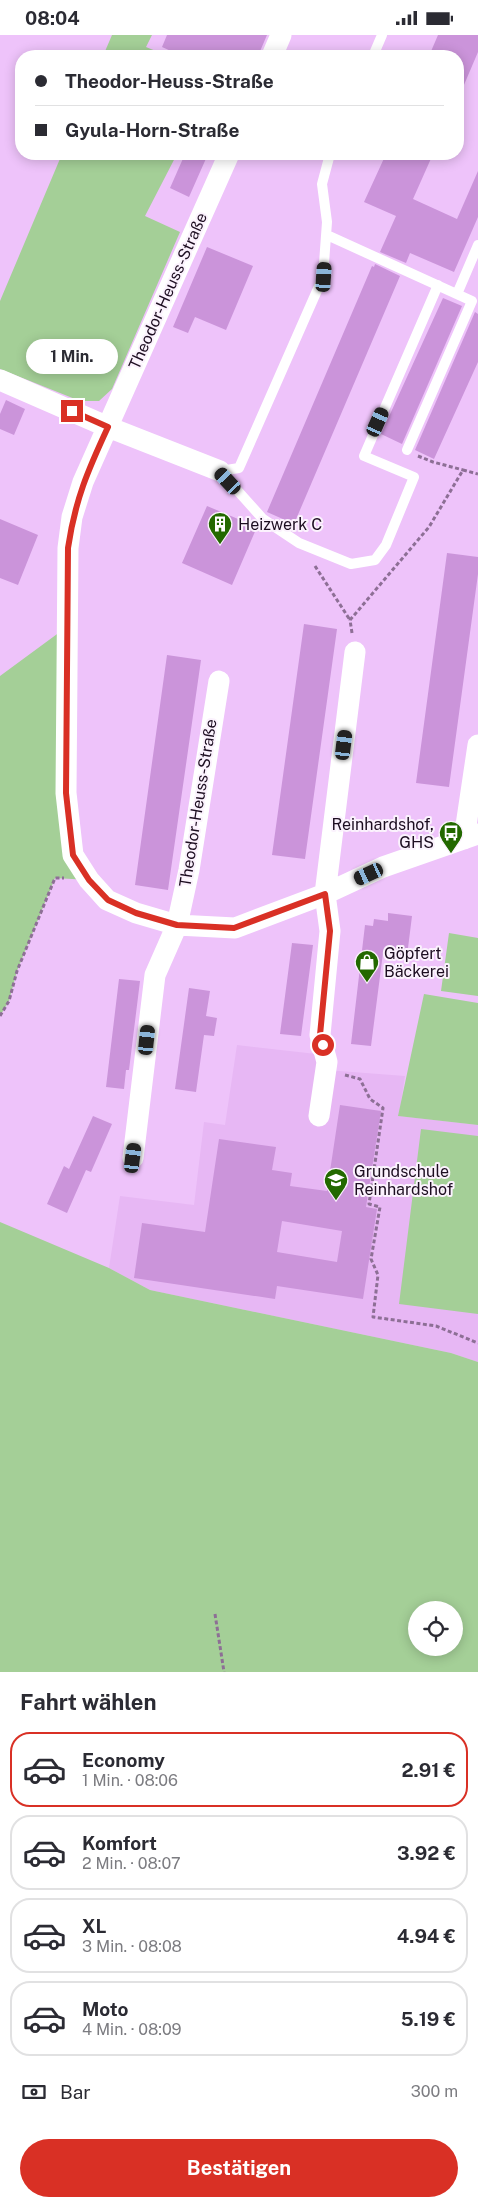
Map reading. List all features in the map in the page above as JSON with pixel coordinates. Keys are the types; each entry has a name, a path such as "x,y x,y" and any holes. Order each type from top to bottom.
{"street":[{"path":"275,50 281,35"},
{"name":"Theodor-Heuss-Straße","path":"226,160 83,482 72,517 68,548 66,793 73,855 89,880 108,900 136,913 177,925 234,928 325,894 383,867 471,837 478,745"},
{"path":"0,380 108,427 220,471"},
{"path":"319,1116 327,1062 320,1035 330,931 325,894 355,652"},
{"name":"Theodor-Heuss-Straße","path":"133,1158 155,975 177,925 189,870 218,681"}],"lane":[{"path":"376,50 382,35"},
{"path":"220,471 239,469 324,277 328,222 322,183 328,160"},
{"path":"327,235 472,301 407,450"},
{"path":"457,294 478,245"},
{"path":"220,471 263,519 299,543 351,565 375,560 386,545 414,477 364,456 438,285"}],"path":[{"path":"407,450 433,463 478,474"},
{"path":"350,619 429,527 463,470"},
{"path":"299,543 350,619 355,652"},
{"path":"0,1016 9,1001 17,971 55,877 89,880"},
{"path":"326,1070 360,1079 370,1099 383,1108 369,1204 380,1207 371,1259 378,1275 373,1317 436,1327 478,1343"},
{"path":"215,1614 224,1672"}],"shaded area":[{"name":"Grundschule Reinhardshof","path":"237,1045 325,1055 326,1070 405,1076 399,1116 478,1125 478,1362 451,1353 150,1290 109,1268 120,1196 194,1205 204,1122 225,1125"}],"green space":[{"path":"112,35 152,35 146,47 153,50 106,50"},
{"path":"59,160 174,160 145,216 180,232 112,389 99,401 80,401 0,369 0,301"},
{"path":"68,626 66,793 89,880 55,878 17,971 9,1001 0,1016 0,676"},
{"path":"449,933 478,938 478,996 441,991"},
{"path":"424,994 478,1003 478,1125 398,1116"},
{"path":"421,1129 478,1136 478,1314 399,1304"},
{"path":"0,1222 109,1268 150,1290 451,1353 478,1362 478,1672 0,1672"}],"building":[{"path":"167,35 267,35 261,50 169,50 162,47"},
{"path":"438,35 478,35 478,52 464,85 464,50 432,50"},
{"path":"182,160 205,160 189,197 170,188"},
{"path":"383,160 430,160 413,199 457,219 478,171 478,217 454,272 410,253 406,263 380,252 396,216 364,202"},
{"path":"207,247 253,266 226,330 195,317 188,333 173,327"},
{"path":"375,264 400,276 294,524 267,512 372,266 374,267"},
{"path":"443,298 462,306 402,444 381,434"},
{"path":"475,312 478,314 478,362 434,459 415,450"},
{"path":"6,400 25,409 14,435 0,429 0,414"},
{"name":"Heizwerk C","path":"207,506 257,527 232,585 182,563"},
{"path":"0,519 38,535 18,585 0,578"},
{"path":"447,553 478,557 478,574 449,787 416,783"},
{"path":"304,624 337,629 305,859 272,855"},
{"path":"167,655 201,660 168,890 135,885"},
{"path":"388,913 412,916 407,956 383,953 371,1046 351,1044 365,925 373,926 374,919 388,921"},
{"path":"292,943 313,945 301,1036 280,1034"},
{"path":"119,979 140,981 129,1070 126,1070 124,1089 106,1087"},
{"path":"189,988 210,991 206,1016 217,1018 214,1036 204,1035 196,1092 175,1089"},
{"path":"340,1105 381,1111 366,1207 377,1209 363,1299 277,1286 275,1299 134,1278 142,1223 205,1232 219,1139 276,1147 272,1170 292,1173 290,1186 327,1191","holes":["282,1221 342,1231 337,1262 277,1252"]},
{"path":"93,1116 112,1124 91,1172 86,1170 67,1213 47,1204 64,1166 69,1169"}],"place":[{"name":"Heizwerk C","path":"220,545"},
{"name":"Reinhardshof, GHS","path":"451,854"},
{"name":"Göpfert Bäckerei","path":"367,983"},
{"name":"Grundschule Reinhardshof","path":"336,1201"}],"route":[{"path":"72,411 108,427 83,482 72,517 68,548 66,793 73,855 89,880 108,900 136,913 177,925 234,928 325,894 330,931 320,1035 323,1045"}]}
